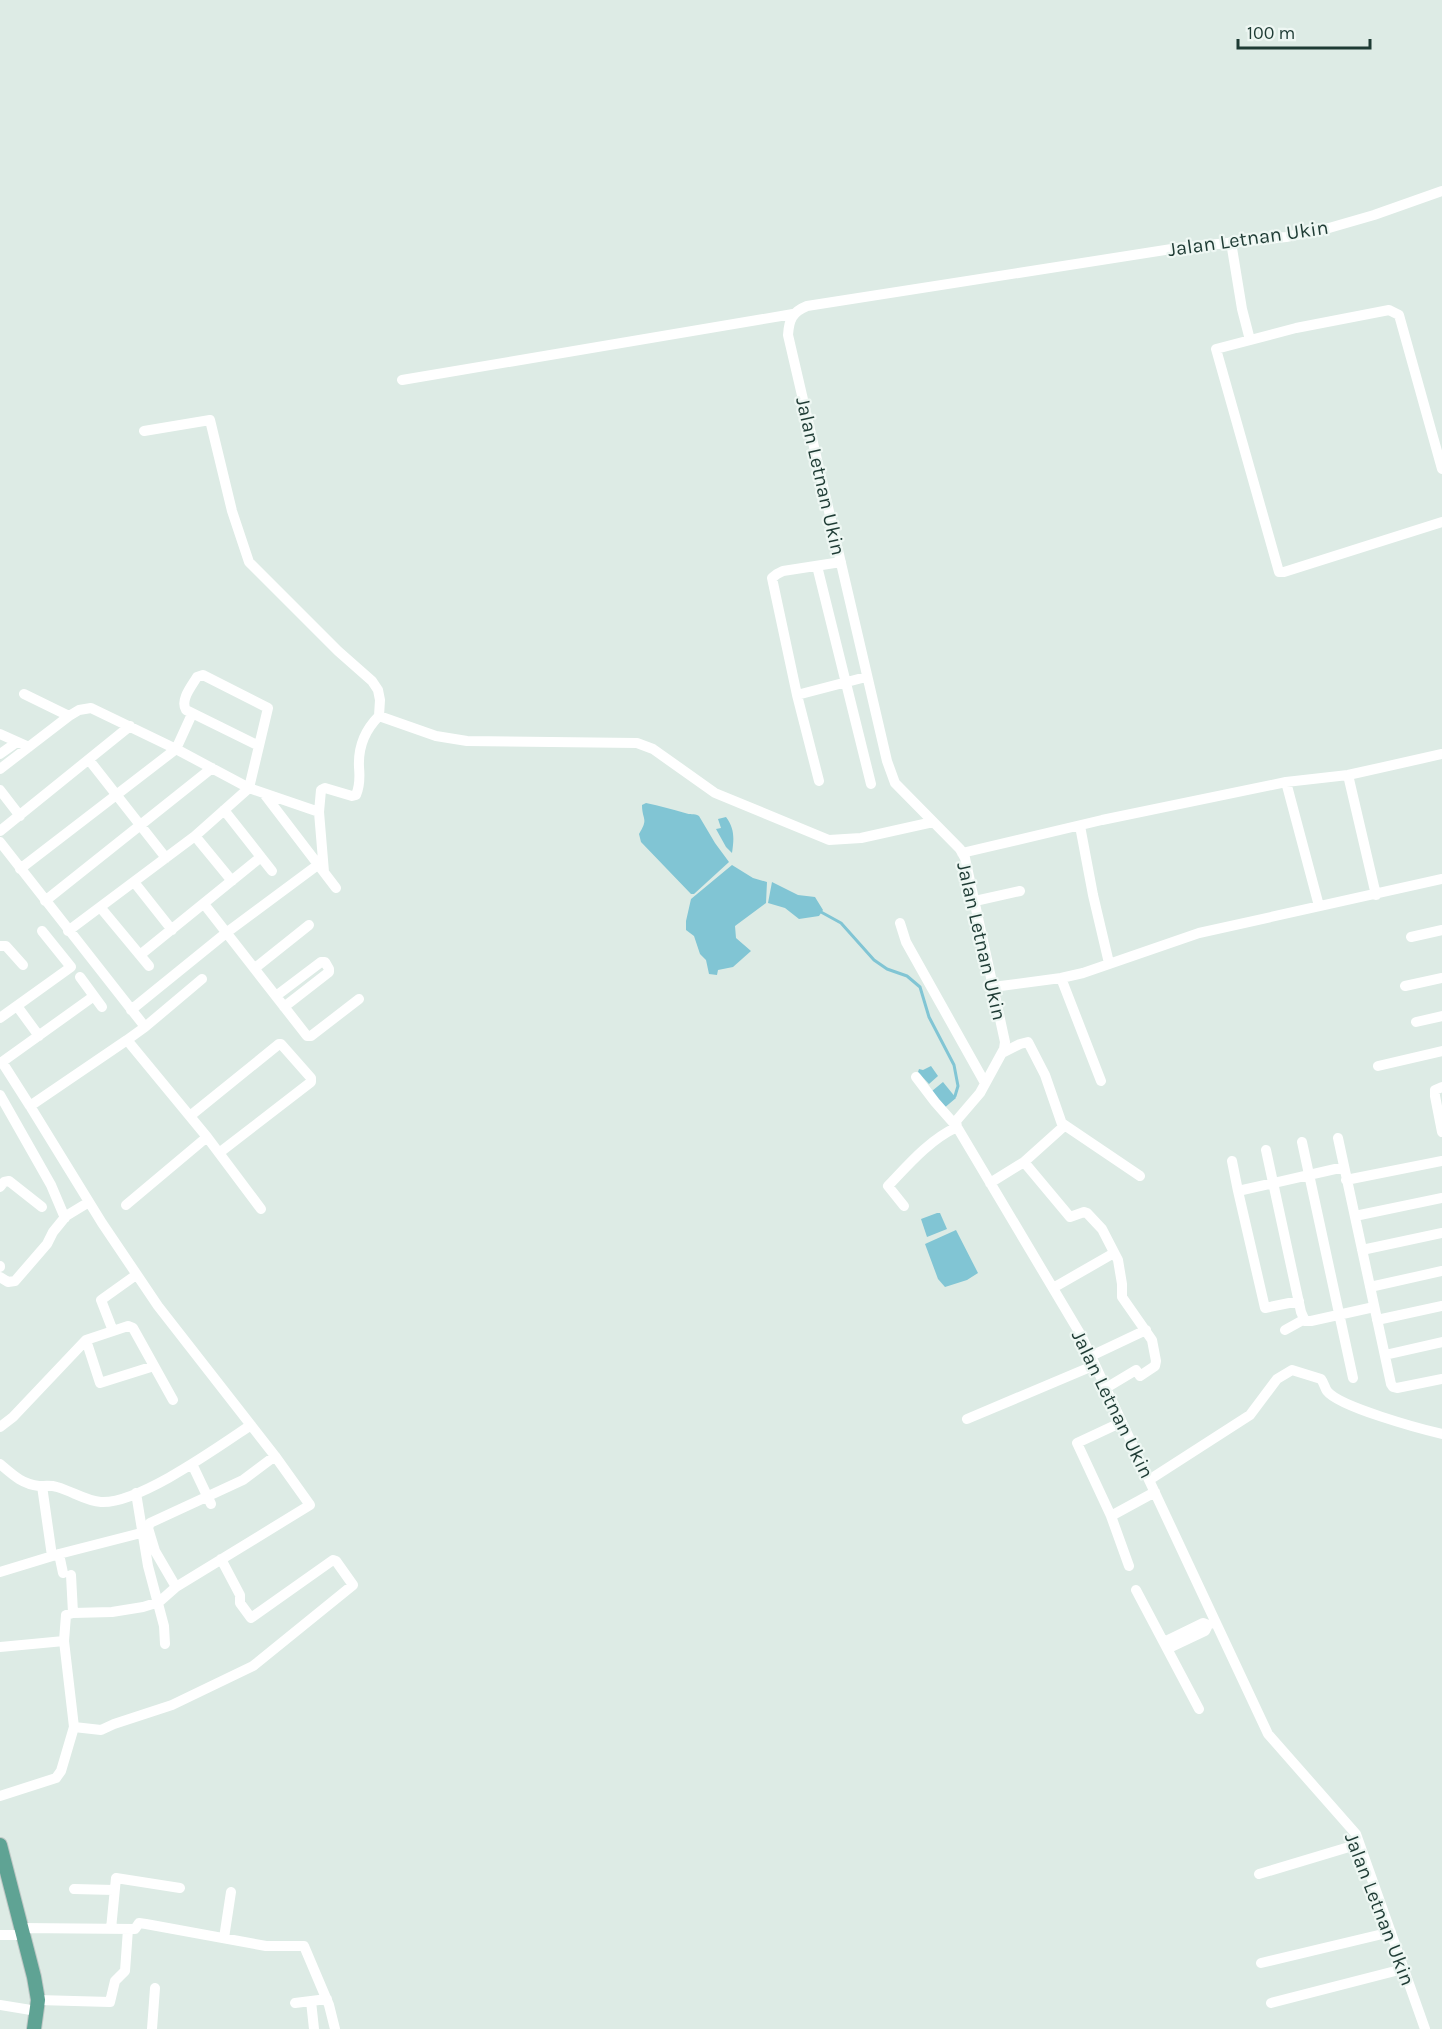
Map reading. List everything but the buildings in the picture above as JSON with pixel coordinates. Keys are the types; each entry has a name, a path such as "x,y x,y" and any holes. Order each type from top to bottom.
{"main road":[{"path":"0,1845 38,2005 34,2029"}],"street":[{"name":"Jalan Letnan Ukin","path":"1425,2029 1352,1830 1268,1734 1212,1623 1155,1492 1082,1337 957,1127 956,1121 986,1083 1002,1053 1005,1042 965,858 893,779 887,760 788,335 788,323 793,314 807,306 1178,248 1286,237 1374,215 1442,191"},
{"path":"1232,242 1242,309 1250,340"},
{"path":"1442,469 1399,315 1389,310 1296,328 1216,349 1279,572 1442,522"},
{"path":"402,380 793,314"},
{"path":"144,431 210,420 232,511 249,562 338,651 372,681 378,690 381,700 379,716 371,724 360,749 360,784 356,795 322,789 321,868"},
{"path":"819,781 797,695 772,578 783,571 841,562"},
{"path":"817,566 871,784"},
{"path":"68,931 195,836 249,788 259,746 268,708 203,675 197,677 184,701 184,708 259,746"},
{"path":"797,695 866,677"},
{"path":"24,694 69,716"},
{"path":"0,769 69,716 79,710 91,708 264,795 320,812"},
{"path":"20,869 176,749 192,714"},
{"path":"379,716 436,735 468,741 637,743 653,749 715,793 829,840 861,838 933,822"},
{"path":"0,831 130,726"},
{"path":"0,734 29,747"},
{"path":"0,754 17,742"},
{"path":"962,853 1286,782 1348,775 1442,754"},
{"path":"89,760 166,858"},
{"path":"45,901 212,768"},
{"path":"1348,775 1376,894"},
{"path":"1286,782 1319,906"},
{"path":"0,790 20,816"},
{"path":"264,795 336,888"},
{"path":"224,810 272,871"},
{"path":"1080,826 1109,963"},
{"path":"195,836 232,881"},
{"path":"0,842 142,1023"},
{"path":"140,956 261,857"},
{"path":"131,1010 226,933 321,868"},
{"path":"993,987 1083,973 1198,933 1442,879"},
{"path":"134,882 172,930"},
{"path":"975,901 1020,891"},
{"path":"204,904 306,1035 309,1036 359,999"},
{"path":"100,907 149,966"},
{"path":"900,923 906,942 986,1083"},
{"path":"255,968 309,925"},
{"path":"1411,937 1442,930"},
{"path":"0,1018 71,967 42,931"},
{"path":"0,946 9,948 23,965"},
{"path":"276,996 321,962 325,962 329,969 328,972 285,1006"},
{"path":"80,977 102,1007"},
{"path":"1061,978 1101,1081"},
{"path":"1405,986 1442,978"},
{"path":"30,1106 145,1028 202,979"},
{"path":"0,1797 56,1778 61,1771 74,1727 64,1641 65,1617 72,1613 112,1612 159,1602 176,1587 310,1505 136,1275 1,1062 94,996"},
{"path":"17,1006 39,1036"},
{"path":"1416,1022 1442,1016"},
{"path":"128,1040 219,1152 261,1209"},
{"path":"1002,1053 1028,1042 1045,1075 1063,1124 1140,1176"},
{"path":"190,1116 281,1044 311,1078 311,1082 219,1152"},
{"path":"1377,1066 1442,1051"},
{"path":"904,1206 888,1186 932,1143 957,1127 934,1102 916,1077"},
{"path":"1442,1087 1436,1090 1435,1096 1442,1132"},
{"path":"0,1095 51,1185 65,1218"},
{"path":"990,1183 1024,1162 1063,1127 1063,1124"},
{"path":"126,1205 207,1137"},
{"path":"1338,1138 1393,1387 1442,1379"},
{"path":"1302,1142 1353,1378"},
{"path":"1266,1150 1305,1321"},
{"path":"1232,1161 1265,1308 1299,1301"},
{"path":"1346,1180 1442,1161"},
{"path":"1024,1162 1070,1217 1084,1212 1096,1222 1118,1260 1122,1297 1152,1340 1155,1366 1140,1376 1136,1370 1106,1388"},
{"path":"1239,1191 1344,1167"},
{"path":"0,1187 5,1181 9,1181 42,1207"},
{"path":"1355,1216 1442,1198"},
{"path":"0,1277 10,1283 15,1281 47,1244 53,1232 65,1218 89,1202"},
{"path":"1362,1251 1442,1233"},
{"path":"1053,1288 1114,1253"},
{"path":"1370,1287 1442,1271"},
{"path":"113,1331 100,1300 136,1275"},
{"path":"1377,1320 1442,1306"},
{"path":"1285,1330 1303,1320 1311,1322 1374,1307"},
{"path":"0,1427 86,1340 128,1326 132,1327 173,1400"},
{"path":"967,1419 1093,1360 1146,1330"},
{"path":"86,1340 97,1380 100,1383 154,1366"},
{"path":"1385,1355 1442,1342"},
{"path":"1149,1480 1250,1415 1277,1379 1292,1370 1321,1379 1329,1393 1346,1403 1376,1415 1442,1434"},
{"path":"1122,1422 1077,1443 1111,1516 1129,1566"},
{"path":"0,1464 21,1482 54,1486 95,1501 120,1500 192,1464 251,1425"},
{"path":"176,1587 155,1551 149,1526 154,1520 209,1500 243,1480 275,1456"},
{"path":"192,1464 209,1500"},
{"path":"42,1486 55,1555 67,1574 72,1613"},
{"path":"138,1492 141,1533 159,1602 165,1644"},
{"path":"1111,1516 1155,1492"},
{"path":"0,1572 141,1533"},
{"path":"74,1727 105,1729 172,1705 241,1673 253,1666 353,1585 333,1560 251,1618 240,1603 240,1595 221,1559"},
{"path":"1136,1590 1199,1709"},
{"path":"1166,1645 1205,1631 1212,1623"},
{"path":"0,1647 64,1641"},
{"path":"1259,1874 1359,1844"},
{"path":"111,1929 115,1878 180,1887"},
{"path":"74,1889 114,1890"},
{"path":"224,1938 231,1892"},
{"path":"0,1935 22,1931 135,1929 139,1923 266,1946 304,1947 327,1999 335,2029"},
{"path":"0,2005 110,2002 115,1981 125,1971 128,1929"},
{"path":"1261,1963 1390,1932"},
{"path":"1271,2003 1403,1969"},
{"path":"152,2029 155,1988"},
{"path":"295,2003 327,1999"},
{"path":"311,2001 314,2029"}],"water":[{"path":"646,803 699,816 729,862 694,894 691,894 641,842 639,834 644,822 642,805"},
{"path":"726,817 733,834 732,853 716,829 721,828 718,819"},
{"path":"732,865 753,878 767,882 766,903 735,926 736,938 751,951 733,967 718,970 717,975 709,974 706,960 700,954 694,936 686,930 686,921 691,899"},
{"path":"772,882 798,895 815,897 823,910 819,916 799,919 785,908 768,903"},
{"path":"931,1066 938,1076 929,1084 918,1072 919,1069 923,1070"},
{"path":"943,1082 956,1098 943,1109 932,1091"},
{"path":"940,1213 947,1229 927,1237 921,1219"},
{"path":"956,1230 978,1273 967,1280 945,1287 938,1279 925,1244"}],"waterway":[{"path":"821,912 841,923 874,960 887,969 907,976 920,987 929,1017 954,1065 958,1086 955,1096"}]}
